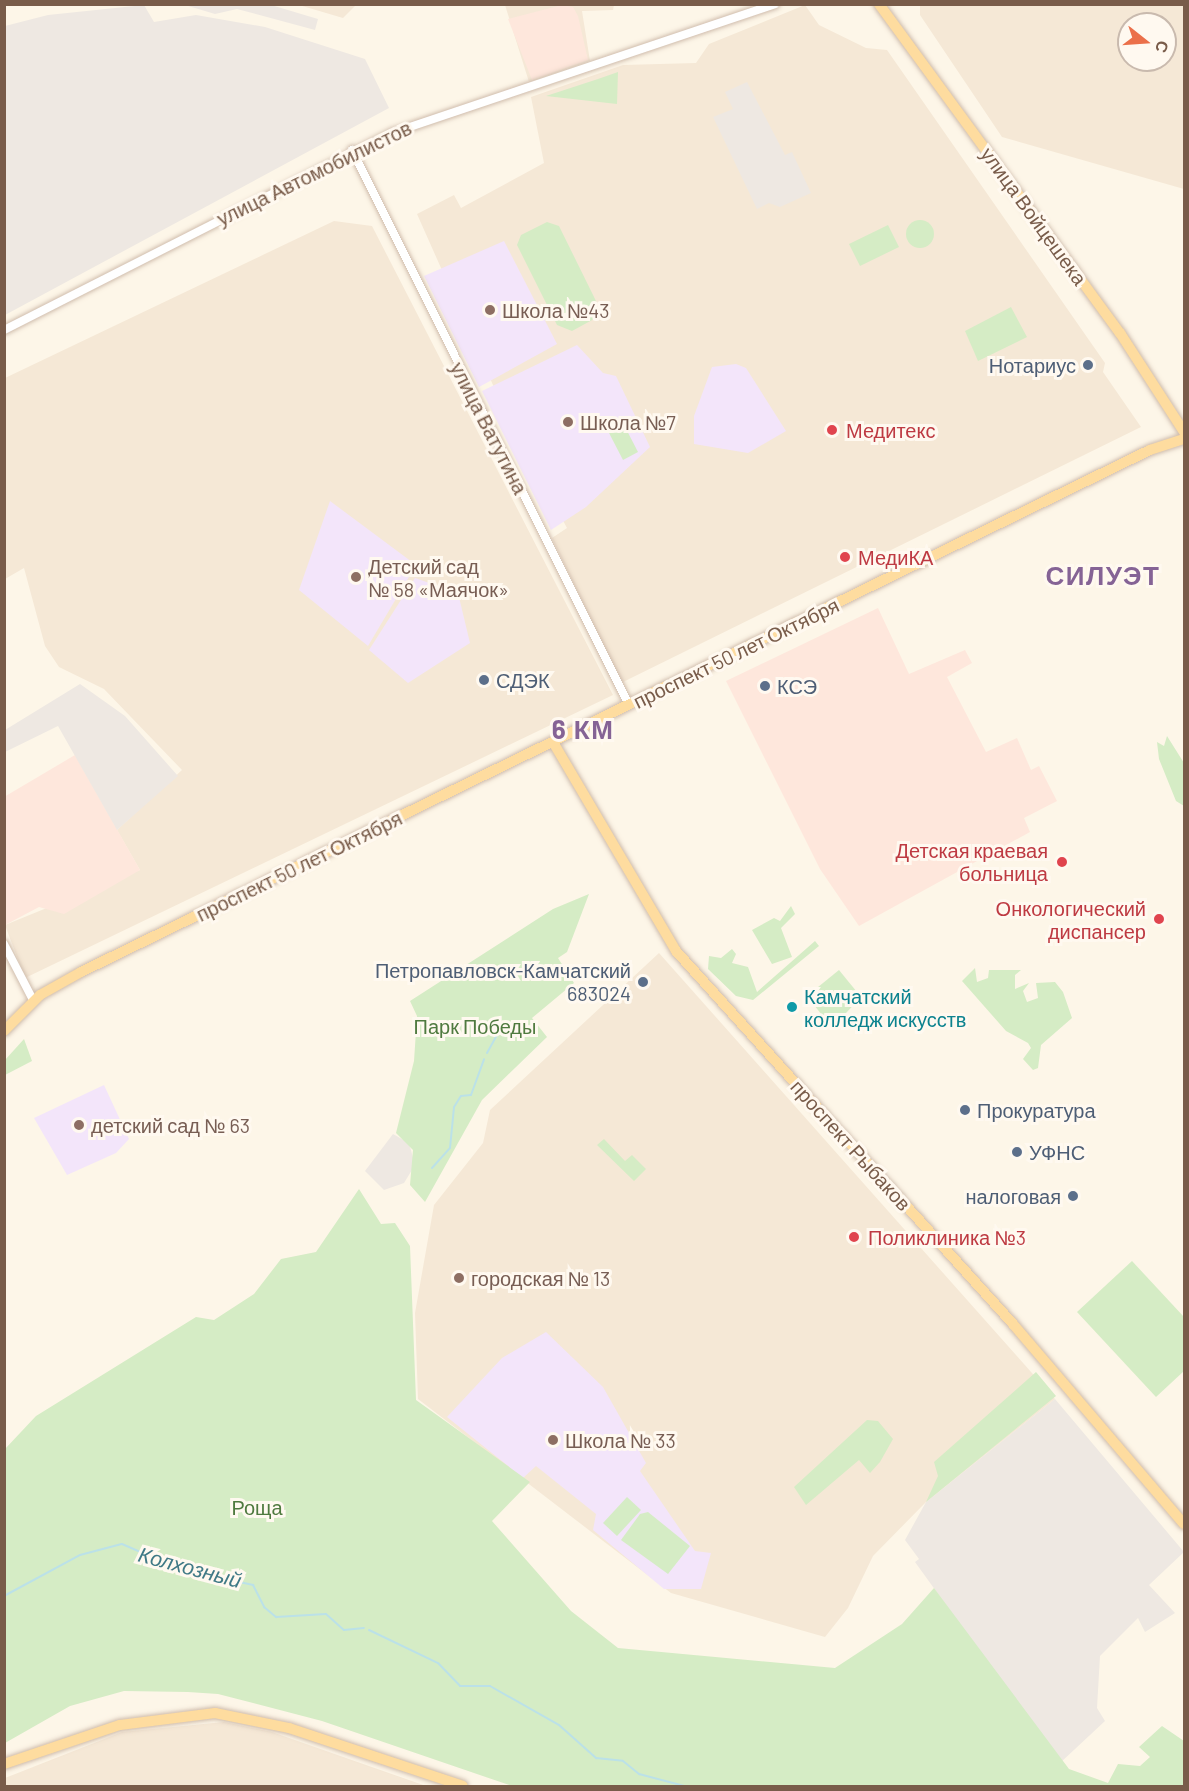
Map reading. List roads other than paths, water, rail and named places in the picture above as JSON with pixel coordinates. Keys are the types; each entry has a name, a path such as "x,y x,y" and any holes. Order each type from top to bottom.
{"main road":[{"name":"улица Войцешека","path":"879,4 1120,333 1185,432"},
{"name":"проспект 50 лет Октября","path":"4,1031 33,1000 109,958 1150,450 1185,439"},
{"name":"проспект Рыбаков","path":"553,742 676,951 1185,1524"},
{"path":"4,1764 120,1725 215,1713 289,1728 463,1786"}],"street":[{"name":"улица Автомобилистов","path":"4,330 352,150 426,120 548,85 775,4"},
{"name":"улица Ватутина","path":"352,150 629,705"},
{"path":"4,944 33,1000"}],"waterway":[{"path":"487,1053 501,1028"},
{"path":"432,1168 450,1148 454,1107 461,1096 471,1095 484,1059"},
{"name":"Колхозный","path":"4,1596 80,1555 122,1544 182,1570 253,1585 264,1607 276,1617 326,1614 344,1630 364,1628"},
{"name":"Колхозный","path":"369,1630 438,1663 460,1686 490,1686 559,1725 596,1758 623,1761 639,1774 684,1786"}],"place":[{"name":"Школа №43","path":"490,310"},
{"name":"Нотариус","path":"1088,365"},
{"name":"Школа №7","path":"568,422"},
{"name":"Медитекс","path":"832,430"},
{"name":"МедиКА","path":"845,557"},
{"name":"Детский сад № 58 «Маячок»","path":"356,577"},
{"name":"СДЭК","path":"484,680"},
{"name":"КСЭ","path":"765,686"},
{"name":"Детская краевая больница","path":"1062,862"},
{"name":"Онкологический диспансер","path":"1159,919"},
{"name":"Петропавловск-Камчатский 683024","path":"643,982"},
{"name":"Камчатский колледж искусств","path":"792,1007"},
{"name":"Прокуратура","path":"965,1110"},
{"name":"детский сад № 63","path":"79,1125"},
{"name":"УФНС","path":"1017,1152"},
{"name":"налоговая","path":"1073,1196"},
{"name":"Поликлиника №3","path":"854,1237"},
{"name":"городская № 13","path":"459,1278"},
{"name":"Школа № 33","path":"553,1440"}],"district":[{"name":"СИЛУЭТ","path":"1103,575"},
{"name":"6 КМ","path":"583,729"}],"park label":[{"name":"Парк Победы","path":"475,1026"},
{"name":"Роща","path":"257,1507"}]}
